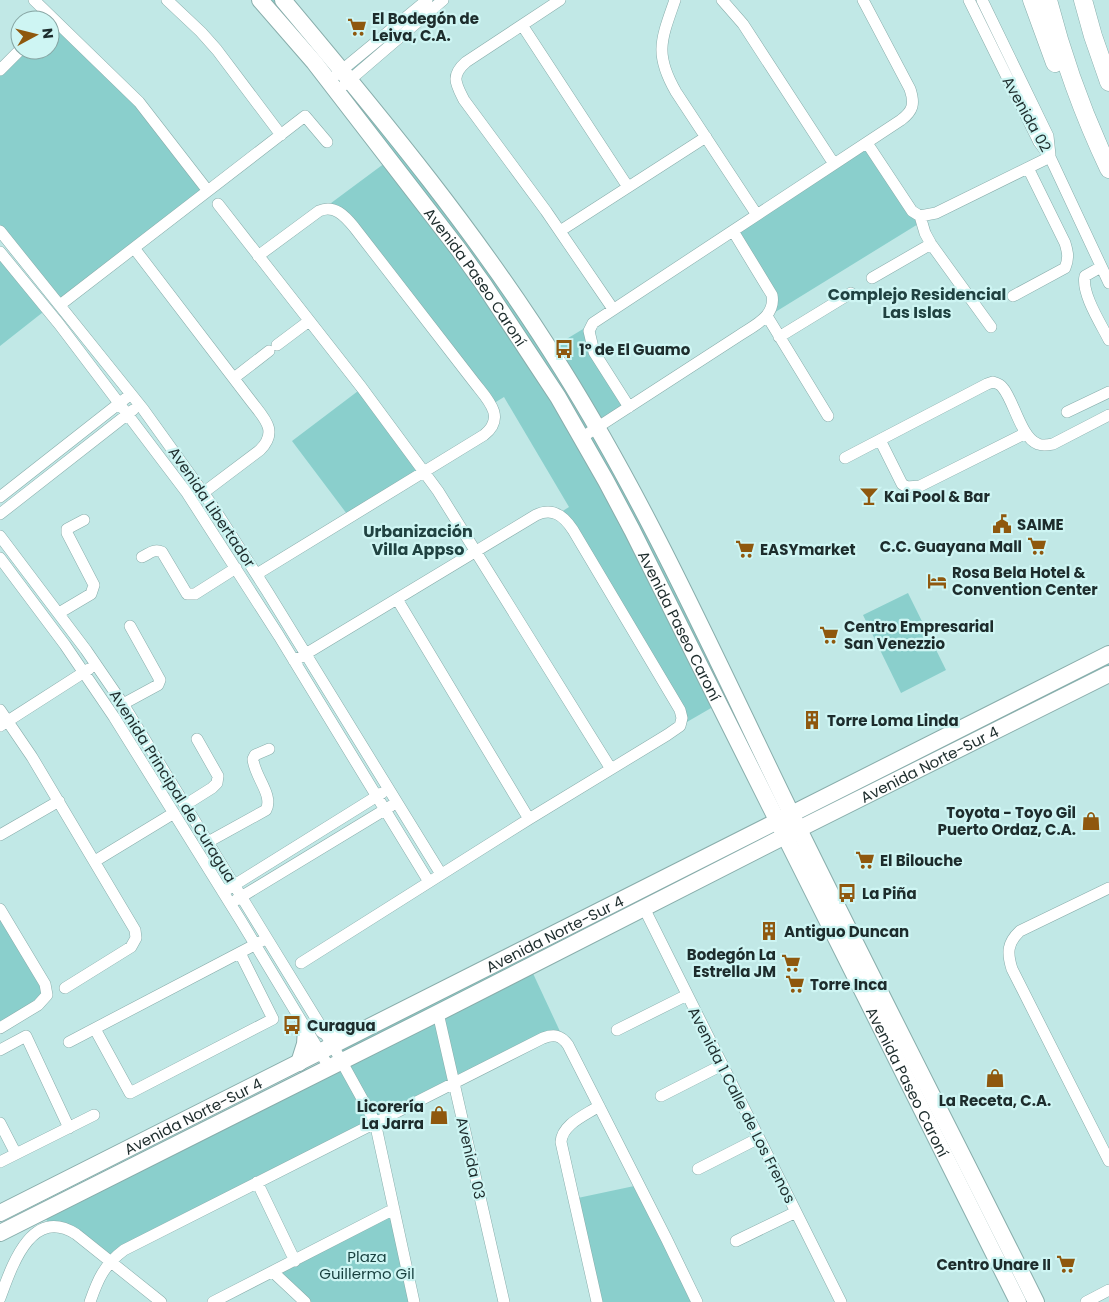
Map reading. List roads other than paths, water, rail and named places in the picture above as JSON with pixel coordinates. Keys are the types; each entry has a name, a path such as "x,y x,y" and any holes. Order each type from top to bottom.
{"main road":[{"path":"1032,0 1055,63 1109,168"},
{"path":"1048,0 1065,61 1093,134"},
{"path":"1083,0 1109,82"}],"street":[{"path":"34,0 43,10"},
{"path":"167,0 201,32 281,135"},
{"name":"Avenida Paseo Caroní","path":"260,0 332,86 460,250 528,351 581,438 772,792"},
{"name":"Avenida Paseo Caroní","path":"283,0 428,178 480,246 546,344 597,428 655,533 784,817 785,836 1018,1302"},
{"path":"332,86 427,0"},
{"path":"345,75 443,0"},
{"path":"560,0 460,67 456,73 456,83 464,100 560,232 613,309"},
{"path":"675,0 662,42 662,62 669,79 756,216"},
{"path":"722,0 743,24 834,164"},
{"path":"629,407 600,362 588,331 593,323 867,143 907,116 911,111 913,102 910,90 863,0"},
{"name":"Avenida 02","path":"969,0 1039,142 1050,157"},
{"name":"Avenida 02","path":"982,0 1048,136 1050,157"},
{"path":"522,25 628,187"},
{"path":"60,27 139,102 208,191"},
{"path":"0,70 10,60"},
{"path":"60,305 305,116 327,142"},
{"path":"560,232 706,137"},
{"path":"867,143 912,211 920,216 925,233 932,244 991,327"},
{"path":"920,216 936,213 1050,157 1109,284"},
{"path":"1013,296 1065,268 1069,254 1028,168"},
{"path":"218,204 425,472 611,770"},
{"path":"257,574 484,435 493,427 495,419 494,410 474,382 354,227 338,212 330,208 319,211 258,256"},
{"name":"Avenida Libertador","path":"0,231 140,405 204,493 257,574 441,874"},
{"path":"581,438 767,316 772,307 772,295 733,231"},
{"path":"872,278 932,244"},
{"path":"134,248 264,418 268,428 269,437 260,450 204,493"},
{"name":"Avenida Libertador","path":"0,252 120,403 187,493 294,661 429,882"},
{"path":"1101,267 1085,276 1083,282 1090,302 1109,340"},
{"path":"779,337 850,293"},
{"path":"767,316 828,416"},
{"path":"234,378 309,321"},
{"path":"845,458 993,382 1003,387 1026,433 1031,441 1038,444 1053,444 1109,416"},
{"path":"1067,412 1109,392"},
{"path":"0,497 131,394"},
{"path":"0,514 140,405"},
{"path":"880,440 902,484 914,487 920,486 1026,433"},
{"path":"294,661 541,512 547,511 558,514 568,522 652,662 681,714 682,722 677,729 529,819 301,963"},
{"path":"59,613 91,594 94,585 67,533 68,529 84,520"},
{"name":"Avenida Principal de Curagua","path":"0,536 59,613 123,704 323,1030 327,1049"},
{"path":"142,558 153,551 162,552 187,594 195,594 236,568"},
{"name":"Avenida Principal de Curagua","path":"0,558 84,672 114,717 306,1028 327,1049"},
{"path":"397,599 529,819"},
{"path":"123,704 158,685 160,680 130,626"},
{"name":"Avenida Norte-Sur 4","path":"0,1213 1109,654"},
{"path":"4,723 96,665"},
{"name":"Avenida Norte-Sur 4","path":"0,1233 1109,674"},
{"path":"0,710 4,723 58,801 95,861 132,924 136,938 127,950 65,988"},
{"path":"185,805 218,783 218,776 197,739"},
{"path":"208,842 266,810 269,805 268,796 258,778 253,759 255,755 269,749"},
{"path":"223,892 388,789"},
{"path":"752,833 764,816 772,792 798,800 819,800"},
{"path":"0,835 58,801"},
{"path":"230,903 396,802"},
{"path":"95,861 174,813"},
{"name":"Avenida Paseo Caroní","path":"784,817 800,829 1036,1302"},
{"path":"808,845 808,831 816,821"},
{"path":"768,845 784,846 795,856"},
{"path":"1109,888 1020,931 1008,947 1012,969 1109,1161"},
{"name":"Avenida 1 Calle de Los Frenos","path":"644,908 841,1302"},
{"path":"0,909 45,984 47,995 38,1005 0,1028"},
{"path":"69,1042 267,939"},
{"path":"95,1029 130,1093 273,1019 240,954"},
{"path":"617,1030 687,995"},
{"name":"Avenida 03","path":"438,1013 504,1302"},
{"path":"299,1063 305,1044 306,1028"},
{"path":"323,1030 335,1036 354,1035"},
{"path":"90,1302 96,1284 109,1262 124,1250 454,1082 543,1038 555,1035 564,1040 568,1045 697,1302"},
{"path":"0,1050 26,1036 70,1128"},
{"path":"327,1049 335,1064 375,1122 414,1302"},
{"path":"661,1096 722,1065"},
{"path":"593,1301 561,1142 563,1132 568,1127 599,1106"},
{"path":"0,1162 94,1115"},
{"path":"0,1123 16,1154"},
{"path":"698,1169 759,1138"},
{"path":"257,1182 295,1261"},
{"path":"213,1302 394,1209"},
{"path":"736,1242 796,1212"},
{"path":"40,1213 52,1226"},
{"path":"0,1298 16,1260 30,1239 42,1229 62,1226 76,1234 161,1302"},
{"path":"273,1272 305,1302"},
{"path":"1086,1302 1109,1290"}],"place":[{"name":"El Bodegón de Leiva, C.A.","path":"357,27"},
{"name":"1° de El Guamo","path":"564,349"},
{"name":"Kai Pool & Bar","path":"869,496"},
{"name":"SAIME","path":"1002,524"},
{"name":"C.C. Guayana Mall","path":"1037,546"},
{"name":"EASYmarket","path":"745,549"},
{"name":"Rosa Bela Hotel & Convention Center","path":"937,581"},
{"name":"Centro Empresarial San Venezzio","path":"829,635"},
{"name":"Torre Loma Linda","path":"812,720"},
{"name":"Toyota - Toyo Gil Puerto Ordaz, C.A.","path":"1091,821"},
{"name":"El Bilouche","path":"865,860"},
{"name":"La Piña","path":"847,893"},
{"name":"Antiguo Duncan","path":"769,931"},
{"name":"Bodegón La Estrella JM","path":"791,963"},
{"name":"Torre Inca","path":"795,984"},
{"name":"Curagua","path":"292,1025"},
{"name":"La Receta, C.A.","path":"995,1078"},
{"name":"Licorería La Jarra","path":"439,1115"},
{"name":"Centro Unare II","path":"1066,1264"}],"district":[{"name":"Complejo Residencial Las Islas","path":"917,303"},
{"name":"Urbanización Villa Appso","path":"418,540"}],"park label":[{"name":"Plaza Guillermo Gil","path":"367,1264"}]}
